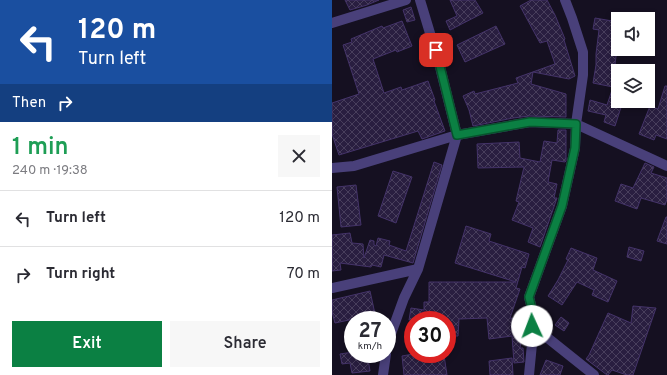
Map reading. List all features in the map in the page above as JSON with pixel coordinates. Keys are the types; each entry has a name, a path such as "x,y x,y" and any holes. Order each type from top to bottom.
{"street":[{"path":"332,23 406,0"},
{"path":"396,320 404,298 418,269 457,135 439,63 420,0"},
{"path":"529,375 533,313 529,297 562,206 575,148 576,124 583,75 583,52 565,0"},
{"path":"332,168 354,166 457,135 530,122 576,124 667,166"},
{"path":"332,288 418,269"},
{"path":"532,326 540,336 549,339 594,375"},
{"path":"532,344 540,336"},
{"path":"383,375 385,363"}],"building":[{"path":"345,0 379,0 350,10"},
{"path":"450,0 475,0 483,13 450,30 446,21 457,16"},
{"path":"531,0 547,0 565,39 564,40 575,76 569,79 533,72 531,84 566,94 566,117 529,116 473,126 469,110 463,96 474,91 475,94 518,83 516,78 555,64 547,41 540,43 520,6"},
{"path":"411,7 415,20 407,22 403,10"},
{"path":"595,18 611,21 611,56 616,56 615,64 611,64 611,87 593,83 599,30 593,29"},
{"path":"402,21 412,46 397,52 396,50 373,59 384,93 401,87 402,90 428,81 445,131 422,139 418,131 339,155 332,134 332,103 359,94 343,45 352,42 351,39 382,26 383,28"},
{"path":"496,26 505,44 465,62 457,45"},
{"path":"665,86 667,86 667,139 656,135 654,140 639,134 649,108 658,109"},
{"path":"611,93 611,108 621,108 615,126 604,122 606,115 588,111 590,100 607,105"},
{"path":"558,130 566,130 566,161 552,160 548,182 557,184 554,198 557,198 540,247 528,242 533,228 512,220 519,202 516,201 524,167 478,168 477,144 519,142 520,158 540,162 544,141 557,143"},
{"path":"434,162 442,165 413,263 384,255 381,267 340,263 341,270 332,271 332,235 350,233 352,243 363,244 364,258 370,240 374,241 374,245 376,246 378,238 390,241 389,245 406,251"},
{"path":"645,163 654,167 651,173 667,178 667,199 665,205 641,198 637,209 615,201 621,184 633,188"},
{"path":"393,171 412,177 396,223 378,216"},
{"path":"356,185 361,225 341,227 337,187"},
{"path":"667,217 667,244 657,241"},
{"path":"466,226 491,234 489,241 529,254 525,268 522,267 516,288 520,289 510,318 524,320 520,348 523,348 524,362 514,363 512,336 489,339 487,318 459,319 458,336 456,336 456,311 410,311 411,308 424,310 424,302 429,302 429,282 516,282 455,263"},
{"path":"629,247 644,251 641,261 627,257"},
{"path":"571,248 597,258 593,270 617,281 608,302 592,295 594,290 577,282 562,305 548,296 568,260 566,259"},
{"path":"370,291 374,311 344,311 344,321 335,323 332,312 332,300"},
{"path":"633,306 656,308 633,375 627,375 612,370 607,375 586,359 608,313 631,323"},
{"path":"561,317 569,323 564,331 555,325"},
{"path":"344,353 344,363 350,363 342,364 340,354"},
{"path":"402,356 404,356 404,363 445,363 447,375 404,375"},
{"path":"512,358 513,375 490,375 489,361"},
{"path":"546,360 563,366 560,375 540,375"},
{"path":"350,363 369,363 370,371 352,373"}],"route":[{"path":"436,50 457,135 530,122 576,124 575,148 572,166 562,206 529,297 533,313 532,326"}]}
